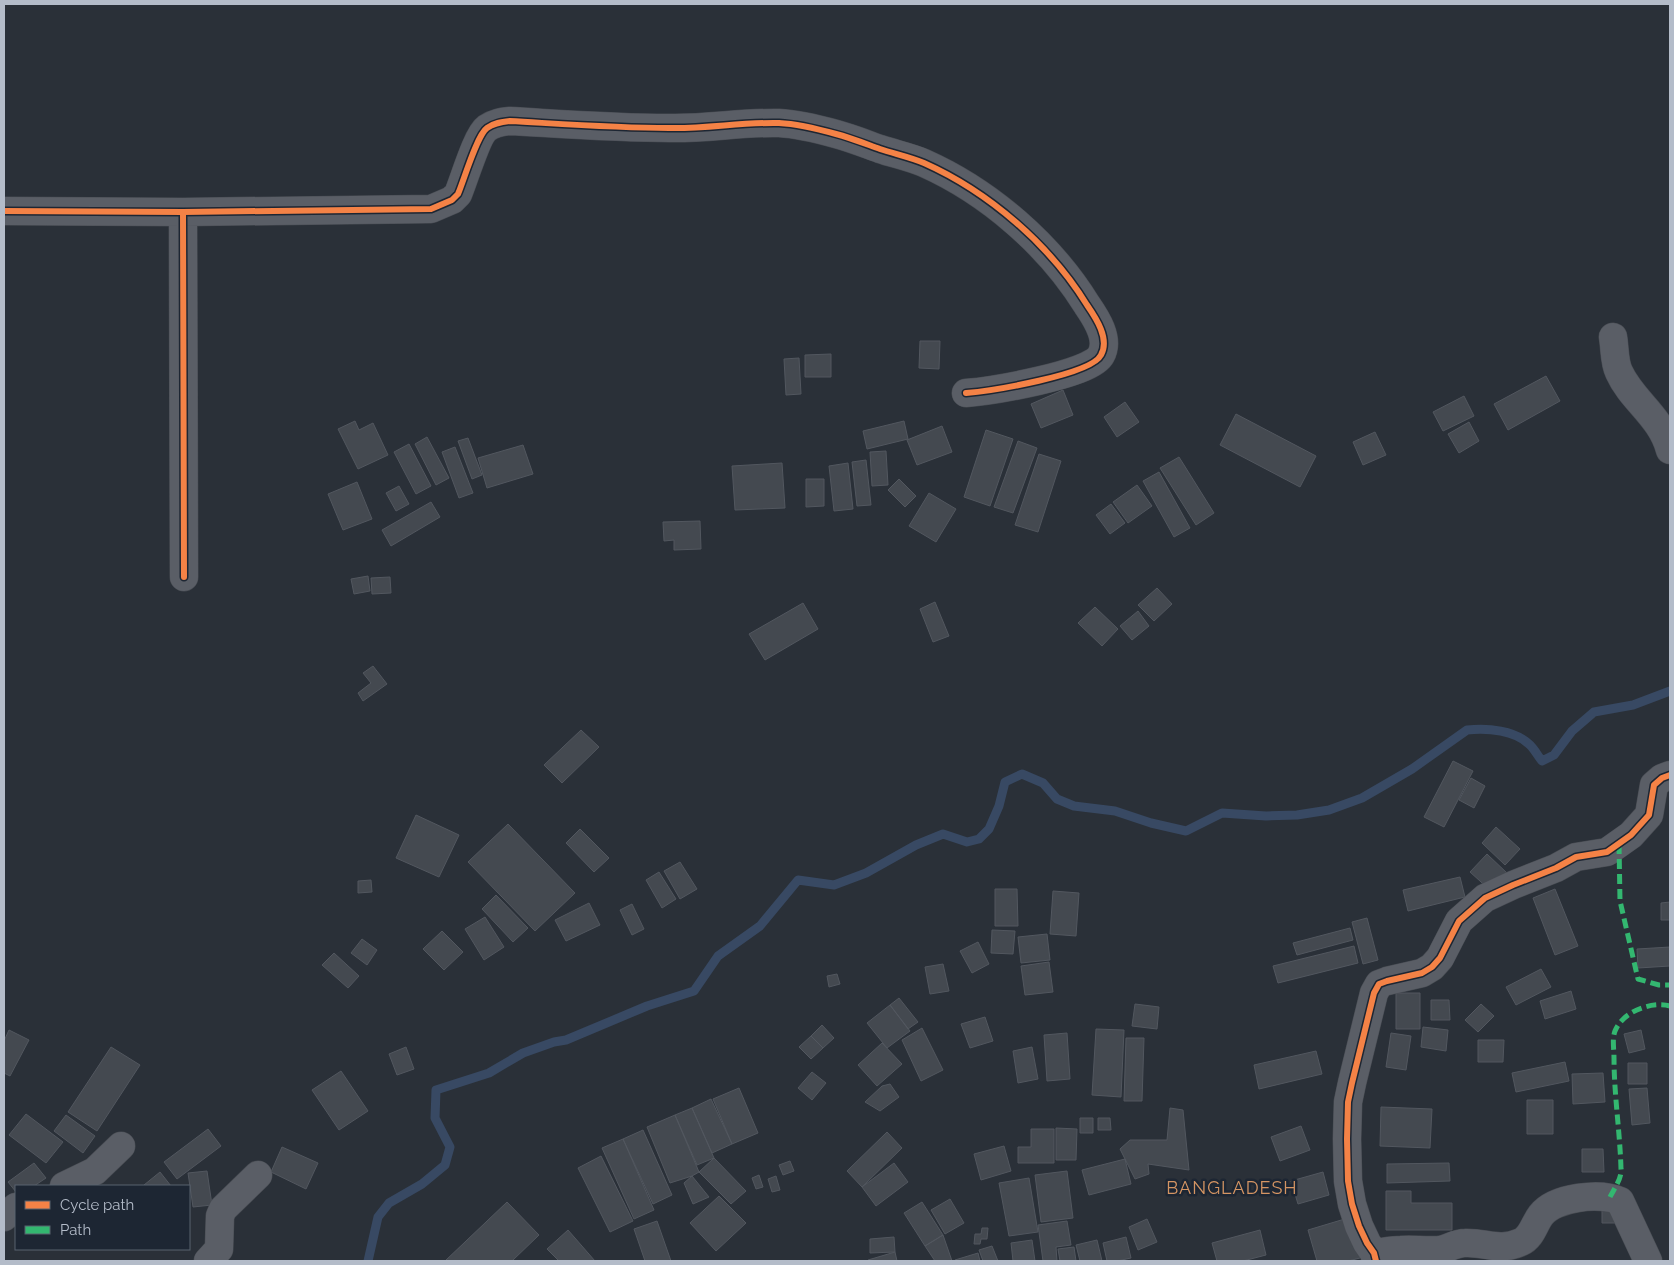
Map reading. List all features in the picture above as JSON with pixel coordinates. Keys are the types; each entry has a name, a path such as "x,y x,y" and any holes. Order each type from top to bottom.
{"street":[{"path":"4,211 182,212 431,209 452,200 458,194 480,137 486,129 497,123 510,121 670,128 758,123 806,126 839,134 923,163 972,190 1028,233 1076,286 1096,317 1104,344 1102,354 1097,360 1088,365 1020,386 966,393"},
{"path":"182,212 184,577"},
{"path":"1613,337 1618,370 1664,432 1670,450"},
{"path":"1648,1261 1620,1201 1610,1197 1579,1198 1552,1206 1540,1216 1528,1237 1522,1242 1509,1246 1495,1247 1466,1243 1439,1250 1401,1250 1375,1257 1352,1204 1348,1181 1347,1148 1350,1092 1374,993 1379,984 1422,973 1432,966 1440,958 1459,921 1485,898 1556,868 1576,857 1607,852 1631,835 1648,816 1654,785 1658,780 1670,775"},
{"path":"66,1185 94,1171 121,1146"},
{"path":"208,1261 219,1249 220,1216 223,1209 258,1175"},
{"path":"4,1217 15,1208"}],"building":[{"path":"920,341 940,341 939,369 919,368"},
{"path":"831,354 831,377 805,377 805,355"},
{"path":"799,358 801,394 786,395 784,359"},
{"path":"1546,376 1560,401 1508,430 1494,404"},
{"path":"1063,390 1073,415 1041,428 1031,404"},
{"path":"1464,396 1474,416 1443,431 1433,412"},
{"path":"1125,402 1139,422 1117,437 1104,417"},
{"path":"1236,414 1316,456 1300,487 1220,445"},
{"path":"355,421 359,430 373,423 388,455 358,469 338,429"},
{"path":"904,421 908,439 867,449 863,431"},
{"path":"1469,422 1479,441 1459,453 1448,434"},
{"path":"942,426 952,452 917,465 907,440"},
{"path":"986,430 1013,439 990,506 964,497"},
{"path":"1375,432 1386,455 1363,465 1353,442"},
{"path":"427,437 449,478 436,485 415,444"},
{"path":"468,438 482,475 472,479 458,441"},
{"path":"1018,441 1037,448 1013,513 994,507"},
{"path":"409,444 431,486 416,494 394,452"},
{"path":"523,445 533,474 487,488 478,458"},
{"path":"455,447 473,493 459,498 442,452"},
{"path":"886,451 888,485 872,486 870,452"},
{"path":"1039,454 1061,461 1038,532 1015,525"},
{"path":"1179,457 1214,513 1196,525 1160,468"},
{"path":"866,460 871,505 857,506 852,462"},
{"path":"782,463 785,508 735,510 732,466"},
{"path":"848,463 853,509 834,511 829,466"},
{"path":"1159,472 1190,528 1174,537 1143,481"},
{"path":"806,479 824,479 824,506 806,507"},
{"path":"899,479 916,496 905,507 888,490"},
{"path":"357,482 372,519 343,530 328,494"},
{"path":"1137,485 1152,506 1128,523 1113,502"},
{"path":"399,486 409,504 396,511 386,493"},
{"path":"929,493 956,509 936,542 909,526"},
{"path":"431,502 440,517 391,546 382,530"},
{"path":"1111,504 1125,523 1110,534 1096,515"},
{"path":"700,521 701,549 674,550 674,540 664,541 663,522"},
{"path":"368,576 370,591 354,594 351,579"},
{"path":"390,577 391,593 372,594 371,578"},
{"path":"1157,588 1172,604 1154,621 1138,605"},
{"path":"935,602 949,636 933,642 920,609"},
{"path":"803,603 818,629 765,660 749,634"},
{"path":"1095,607 1118,629 1102,646 1078,623"},
{"path":"1138,611 1149,626 1132,640 1120,626"},
{"path":"373,666 387,684 363,701 358,693 371,683 363,673"},
{"path":"581,730 599,747 562,783 544,765"},
{"path":"1453,761 1473,771 1444,827 1424,817"},
{"path":"1471,778 1485,786 1474,808 1459,800"},
{"path":"416,815 459,835 439,877 396,858"},
{"path":"508,824 575,893 535,931 468,862"},
{"path":"1496,827 1520,849 1505,865 1482,843"},
{"path":"580,829 609,858 594,872 566,843"},
{"path":"1487,854 1508,874 1491,891 1470,872"},
{"path":"680,862 697,889 680,899 664,871"},
{"path":"659,872 676,899 662,908 646,880"},
{"path":"1460,877 1465,897 1408,911 1403,890"},
{"path":"371,880 372,892 358,893 358,881"},
{"path":"995,889 1017,889 1018,926 995,926"},
{"path":"1555,889 1578,946 1555,955 1533,898"},
{"path":"1053,891 1079,893 1076,936 1050,934"},
{"path":"496,895 528,928 513,942 482,909"},
{"path":"1670,902 1670,920 1661,920 1661,903"},
{"path":"589,903 600,925 566,941 555,920"},
{"path":"632,904 644,929 632,935 620,910"},
{"path":"485,917 504,947 484,960 465,929"},
{"path":"1367,918 1378,960 1363,964 1352,922"},
{"path":"1350,928 1353,940 1297,955 1293,943"},
{"path":"992,930 1015,931 1013,954 991,953"},
{"path":"442,931 463,952 444,970 423,949"},
{"path":"1047,934 1050,960 1021,963 1018,937"},
{"path":"362,939 377,950 367,965 351,953"},
{"path":"978,942 989,964 972,973 960,951"},
{"path":"1354,946 1358,963 1278,983 1273,966"},
{"path":"1670,947 1670,966 1638,968 1637,949"},
{"path":"334,953 359,976 348,988 322,965"},
{"path":"1049,962 1053,992 1025,995 1021,966"},
{"path":"943,964 949,991 930,994 925,967"},
{"path":"1541,969 1551,987 1516,1005 1506,987"},
{"path":"837,974 840,984 829,987 827,976"},
{"path":"1571,991 1576,1009 1545,1019 1540,1001"},
{"path":"1396,993 1420,993 1420,1029 1396,1029"},
{"path":"899,998 918,1022 908,1029 890,1005"},
{"path":"1431,1000 1449,1000 1450,1020 1431,1020"},
{"path":"1135,1004 1159,1007 1157,1029 1132,1026"},
{"path":"1481,1004 1494,1016 1478,1032 1465,1020"},
{"path":"890,1005 910,1031 887,1048 867,1023"},
{"path":"985,1017 993,1041 970,1048 961,1024"},
{"path":"822,1025 834,1038 823,1048 811,1036"},
{"path":"1423,1027 1448,1030 1446,1051 1421,1047"},
{"path":"922,1028 943,1070 921,1081 902,1040"},
{"path":"1096,1029 1124,1030 1121,1097 1092,1095"},
{"path":"9,1030 29,1040 10,1076 4,1073 4,1041"},
{"path":"1641,1030 1645,1049 1629,1053 1624,1034"},
{"path":"1067,1033 1070,1079 1047,1081 1044,1035"},
{"path":"1391,1033 1411,1036 1406,1070 1386,1067"},
{"path":"811,1036 823,1048 811,1059 799,1047"},
{"path":"1126,1038 1144,1038 1142,1101 1124,1101"},
{"path":"1478,1040 1504,1040 1503,1062 1478,1062"},
{"path":"882,1043 902,1064 877,1086 858,1065"},
{"path":"111,1047 140,1065 97,1131 68,1112"},
{"path":"406,1047 414,1069 397,1075 389,1054"},
{"path":"1032,1047 1038,1079 1018,1083 1013,1051"},
{"path":"1316,1051 1322,1074 1259,1089 1254,1065"},
{"path":"1565,1062 1569,1081 1516,1092 1512,1073"},
{"path":"1628,1063 1647,1063 1647,1084 1628,1084"},
{"path":"341,1071 368,1111 339,1130 312,1090"},
{"path":"812,1072 826,1083 812,1100 798,1088"},
{"path":"1603,1073 1605,1102 1573,1104 1572,1074"},
{"path":"890,1084 899,1097 880,1111 865,1102 882,1086"},
{"path":"739,1088 758,1133 732,1144 713,1099"},
{"path":"1647,1088 1650,1123 1632,1125 1629,1089"},
{"path":"711,1099 732,1144 712,1153 692,1108"},
{"path":"1527,1100 1553,1100 1553,1134 1527,1134"},
{"path":"1381,1107 1432,1109 1430,1148 1380,1146"},
{"path":"692,1108 714,1158 697,1165 675,1115"},
{"path":"1170,1108 1183,1110 1189,1170 1148,1164 1149,1174 1135,1179 1120,1149 1130,1140 1167,1140"},
{"path":"26,1114 63,1142 46,1163 9,1135"},
{"path":"66,1115 95,1136 83,1153 54,1131"},
{"path":"675,1115 699,1172 670,1183 647,1127"},
{"path":"1080,1118 1093,1118 1093,1133 1080,1133"},
{"path":"1098,1118 1110,1118 1111,1130 1098,1130"},
{"path":"1301,1126 1310,1150 1280,1161 1271,1137"},
{"path":"1056,1128 1077,1129 1076,1160 1056,1160"},
{"path":"208,1129 221,1146 177,1179 164,1162"},
{"path":"1031,1129 1054,1129 1054,1163 1018,1163 1018,1147 1031,1147"},
{"path":"643,1130 672,1195 653,1204 623,1139"},
{"path":"887,1132 902,1148 862,1187 847,1171"},
{"path":"623,1139 654,1210 634,1219 602,1148"},
{"path":"1004,1146 1011,1171 981,1180 974,1154"},
{"path":"282,1147 318,1163 306,1189 271,1172"},
{"path":"1582,1149 1603,1149 1604,1172 1582,1172"},
{"path":"601,1156 633,1221 610,1232 578,1168"},
{"path":"714,1158 746,1191 731,1204 699,1172"},
{"path":"1125,1159 1131,1184 1089,1195 1082,1170"},
{"path":"790,1161 794,1171 783,1175 779,1165"},
{"path":"34,1163 46,1178 36,1185 15,1185 15,1191 8,1182"},
{"path":"894,1163 908,1182 876,1206 862,1187"},
{"path":"1449,1163 1450,1181 1387,1183 1387,1164"},
{"path":"207,1171 212,1205 193,1207 188,1173"},
{"path":"1067,1171 1073,1218 1041,1222 1035,1175"},
{"path":"160,1172 170,1185 144,1185"},
{"path":"1323,1172 1329,1195 1298,1204 1291,1181"},
{"path":"759,1175 763,1187 756,1189 752,1178"},
{"path":"692,1176 709,1197 693,1204 684,1183"},
{"path":"776,1176 780,1190 772,1192 768,1179"},
{"path":"1029,1178 1038,1232 1009,1236 999,1183"},
{"path":"1386,1191 1411,1191 1411,1203 1452,1203 1452,1230 1386,1230"},
{"path":"719,1196 746,1223 716,1251 690,1223"},
{"path":"950,1199 964,1223 945,1234 931,1210"},
{"path":"507,1202 539,1235 512,1261 445,1261"},
{"path":"922,1202 943,1235 925,1246 904,1213"},
{"path":"1602,1209 1617,1209 1616,1223 1602,1223"},
{"path":"1348,1218 1360,1258 1348,1261 1317,1261 1308,1230"},
{"path":"1147,1219 1157,1242 1138,1250 1129,1227"},
{"path":"657,1221 671,1261 645,1261 634,1229"},
{"path":"1067,1221 1071,1245 1056,1247 1057,1261 1043,1261 1038,1225"},
{"path":"982,1228 988,1228 987,1239 981,1239 980,1244 974,1244 975,1234 981,1234"},
{"path":"568,1230 595,1261 559,1261 547,1249"},
{"path":"1260,1230 1266,1255 1243,1261 1217,1261 1212,1243"},
{"path":"943,1235 952,1261 935,1261 925,1246"},
{"path":"894,1237 895,1252 870,1253 870,1239"},
{"path":"1126,1237 1131,1258 1107,1261 1103,1243"},
{"path":"1032,1240 1035,1261 1013,1261 1011,1243"},
{"path":"1097,1240 1102,1261 1080,1261 1076,1245"},
{"path":"992,1246 998,1261 983,1261 979,1250"},
{"path":"1074,1247 1076,1261 1060,1261 1058,1249"},
{"path":"895,1252 897,1261 868,1260"},
{"path":"978,1253 980,1261 955,1260"}],"waterway":[{"path":"368,1261 378,1217 389,1203 422,1184 445,1165 450,1147 435,1118 436,1090 489,1073 523,1053 554,1042 566,1040 647,1006 694,991 718,956 760,926 798,880 834,885 866,873 916,845 943,834 967,842 979,839 989,829 999,806 1005,782 1022,774 1043,783 1057,799 1074,806 1115,811 1151,823 1186,831 1222,813 1266,816 1297,815 1329,810 1362,798 1412,769 1467,730 1501,731 1517,736 1530,745 1542,761 1554,755 1572,731 1594,712 1633,705 1670,691"}],"marked path":[{"path":"1619,844 1620,901 1638,979 1659,985 1670,985"},
{"path":"1610,1197 1621,1172 1614,1072 1614,1034 1619,1024 1631,1013 1647,1006 1670,1006"}],"cycle path":[{"path":"4,211 183,212 431,209 452,200 458,194 483,132 490,126 501,122 649,128 697,128 765,123 801,126 822,130 919,161 972,189 1016,222 1036,241 1072,283 1101,329 1104,342 1101,355 1093,362 1079,369 1039,381 966,393"},
{"path":"183,212 184,577"},
{"path":"1376,1261 1374,1253 1359,1226 1352,1204 1348,1181 1347,1139 1348,1102 1374,993 1379,984 1422,973 1432,967 1440,958 1459,921 1485,898 1556,868 1576,857 1607,852 1631,835 1649,815 1654,785 1662,778 1670,775"}],"district":[{"name":"BANGLADESH","path":"1232,1187"}]}
